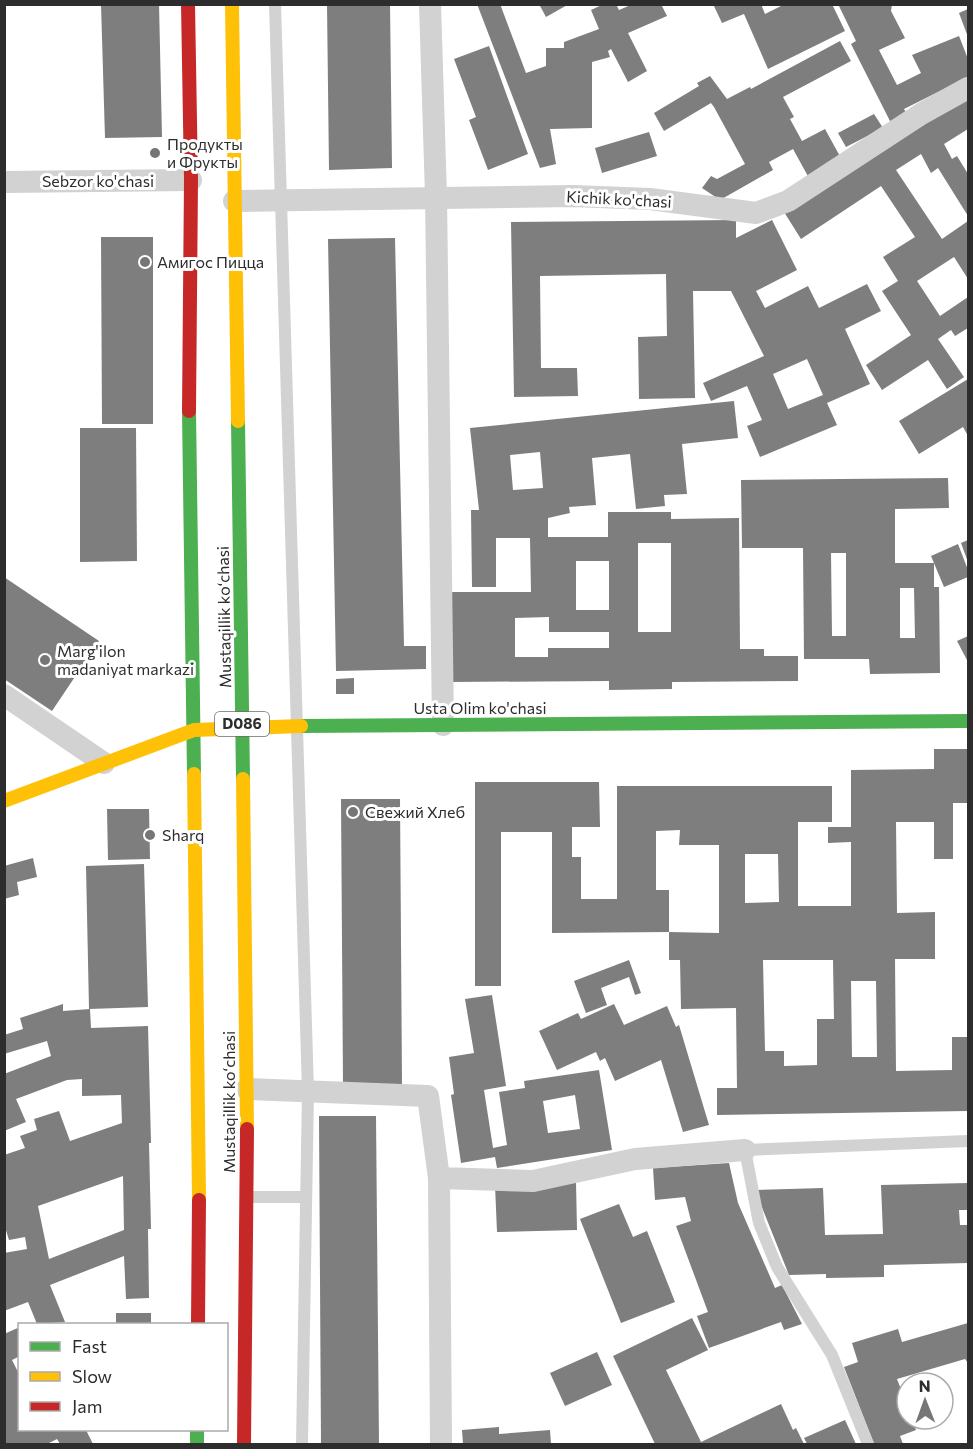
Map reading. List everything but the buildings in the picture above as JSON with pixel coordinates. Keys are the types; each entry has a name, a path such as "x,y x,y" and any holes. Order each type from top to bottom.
{"main road":[{"name":"Mustaqillik koʻchasi","path":"188,4 190,180 188,339 194,730 198,1323"},
{"name":"Mustaqillik koʻchasi","path":"232,4 247,1089 244,1444"},
{"name":"Usta Olim ko'chasi","path":"4,801 194,730 296,726 969,721"}],"street":[{"path":"430,4 436,196 443,725"},
{"name":"Kichik ko'chasi","path":"234,201 436,196 639,199 756,213 788,201 921,114 969,88"},
{"name":"Sebzor ko'chasi","path":"4,182 190,180"},
{"path":"4,695 104,763"},
{"path":"247,1089 428,1096 439,1178 441,1444"},
{"path":"439,1178 533,1181 635,1159 745,1150"}],"lane":[{"path":"275,4 279,199 308,1091 302,1444"},
{"path":"868,1444 832,1355 777,1267 759,1223 745,1150 969,1141"},
{"path":"246,1197 306,1197"}],"traffic: fast":[{"path":"189,411 194,774"},
{"path":"238,421 243,779"},
{"path":"301,726 968,721"},
{"path":"197,1431 197,1444"}],"traffic: slow":[{"path":"232,4 238,421"},
{"path":"4,801 194,730 301,726"},
{"path":"194,774 199,1200"},
{"path":"243,779 247,1129"}],"traffic: jam":[{"path":"188,4 191,180 189,411"},
{"path":"244,1444 247,1129"},
{"path":"198,1323 199,1200"}],"place":[{"name":"Продукты и Фрукты","path":"155,153"},
{"name":"Амигос Пицца","path":"145,262"},
{"name":"Marg'ilon madaniyat markazi","path":"45,660"},
{"name":"Свежий Хлеб","path":"353,812"},
{"name":"Sharq","path":"150,835"}]}
